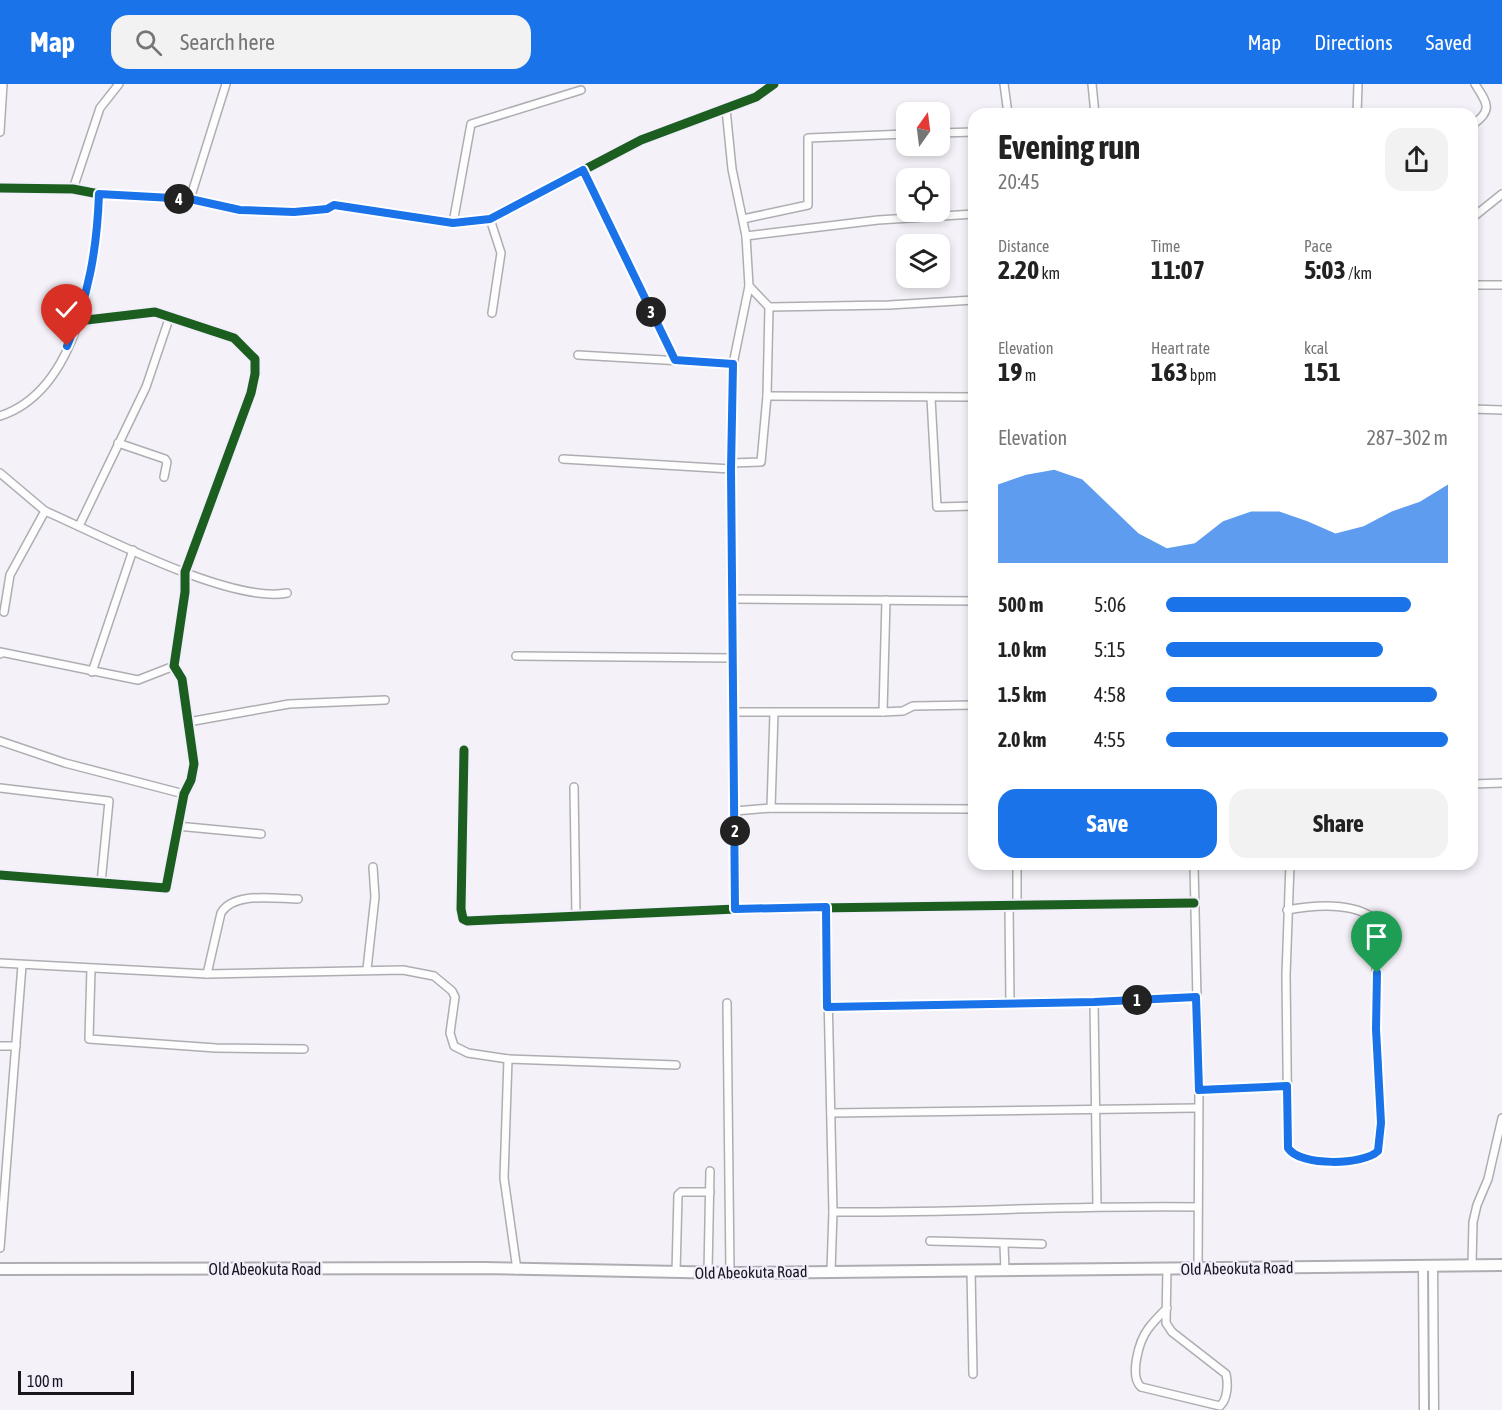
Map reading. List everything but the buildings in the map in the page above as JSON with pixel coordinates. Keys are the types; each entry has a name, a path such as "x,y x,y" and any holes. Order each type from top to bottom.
{"highway":[{"name":"Old Abeokuta Road","path":"0,1269 518,1269 730,1273 1502,1265"}],"street":[{"path":"0,132 3,84"},
{"path":"73,189 100,108 119,84"},
{"path":"190,199 226,84"},
{"path":"0,188 73,189 99,194 190,199 240,210 294,212 327,209 334,205 453,223 490,219 641,140 756,97 774,84"},
{"path":"1004,84 1007,108"},
{"path":"1092,84 1094,108"},
{"path":"1357,108 1358,84"},
{"path":"1474,84 1487,108 1483,118 1478,121"},
{"path":"453,223 471,124 581,90"},
{"path":"726,108 732,169 746,236 749,286 733,364 731,466 735,909"},
{"path":"950,133 968,132"},
{"path":"743,219 808,205 808,138 896,134"},
{"path":"583,170 675,360"},
{"path":"0,416 34,398 52,376 78,321 97,244 99,194"},
{"path":"1478,213 1502,194"},
{"path":"746,236 878,220 968,214"},
{"path":"490,219 501,253 492,313"},
{"path":"1478,285 1502,285"},
{"path":"563,459 731,466 761,462 767,396 769,307 749,286"},
{"path":"769,307 889,305 968,300"},
{"path":"0,875 166,888 184,794 191,780 194,764 182,679 174,666 185,592 185,572 251,393 255,374 255,359 234,338 170,316 143,312 78,321"},
{"path":"79,526 146,387 170,316"},
{"path":"578,355 733,364"},
{"path":"767,396 968,397"},
{"path":"931,398 937,507 968,506"},
{"path":"1478,409 1502,411"},
{"path":"118,443 165,459 167,462 164,477"},
{"path":"0,473 45,511 185,572 256,593 286,593"},
{"path":"4,612 10,575 45,511"},
{"path":"92,672 133,550"},
{"path":"0,573 10,575"},
{"path":"733,599 968,601"},
{"path":"883,712 886,600"},
{"path":"0,654 0,652 138,680 174,666"},
{"path":"516,656 732,658"},
{"path":"188,723 288,704 385,700"},
{"path":"733,712 883,712 903,711 913,706 968,705"},
{"path":"771,808 774,712"},
{"path":"0,741 65,763 184,794"},
{"path":"464,750 461,909 464,919 826,907 1194,903"},
{"path":"1478,784 1502,783"},
{"path":"574,787 576,916"},
{"path":"0,788 109,801 101,883"},
{"path":"735,811 771,808 968,809"},
{"path":"177,826 261,834"},
{"path":"367,969 375,897 373,867"},
{"path":"1010,1004 1016,870"},
{"path":"1194,870 1199,1090 1197,1108 1198,1268"},
{"path":"1287,910 1326,906 1358,910 1372,918 1376,931 1376,1029 1381,1123 1378,1151 1373,1156 1327,1162 1298,1158 1292,1154 1286,1140 1287,910 1290,870"},
{"path":"207,975 221,913 226,906 237,900 298,899"},
{"path":"826,907 831,1113 831,1271"},
{"path":"0,963 207,975 367,969 403,970 434,976 445,983 455,997 450,1033 454,1046 468,1053 508,1059 676,1065"},
{"path":"0,1248 22,965"},
{"path":"91,969 89,1039 216,1048 304,1049"},
{"path":"827,1007 1094,1002 1196,997"},
{"path":"1094,1002 1097,1205"},
{"path":"726,1003 730,1273"},
{"path":"0,1046 15,1046"},
{"path":"508,1059 504,1178 518,1269"},
{"path":"1199,1090 1287,1086"},
{"path":"831,1113 1197,1108"},
{"path":"1472,1265 1473,1222 1476,1205 1488,1179 1502,1118"},
{"path":"708,1272 710,1171"},
{"path":"676,1273 678,1195 681,1192 710,1192"},
{"path":"832,1212 938,1213 1097,1205 1198,1207"},
{"path":"930,1241 1004,1245 1042,1244"},
{"path":"1004,1245 1005,1270"},
{"path":"1424,1410 1428,1266"},
{"path":"1428,1266 1434,1410"},
{"path":"1167,1268 1167,1308 1166,1323 1172,1332 1226,1374 1228,1382 1224,1403 1220,1406 1194,1401 1137,1383 1134,1377 1144,1337 1167,1308"},
{"path":"971,1270 973,1374"}],"cycle path":[{"path":"0,188 73,189 99,194 190,199 240,210 293,212 327,209 334,205 453,223 490,219 641,140 756,97 774,84"},
{"path":"0,875 166,888 184,794 191,780 194,764 182,679 174,666 185,592 185,572 251,393 255,374 255,359 234,338 155,312 78,321"},
{"path":"464,750 461,909 463,919 467,921 736,909 1194,903"}],"route":[{"path":"67,346 78,321 91,276 97,244 99,194 190,199 240,210 268,209 294,212 327,209 334,205 453,223 490,219 583,170 675,360 733,364 731,469 735,909 826,907 827,1007 1094,1002 1196,997 1199,1090 1287,1086 1286,1140 1288,1148 1298,1158 1327,1162 1373,1156 1378,1151 1381,1123 1376,1029 1377,973"}]}
